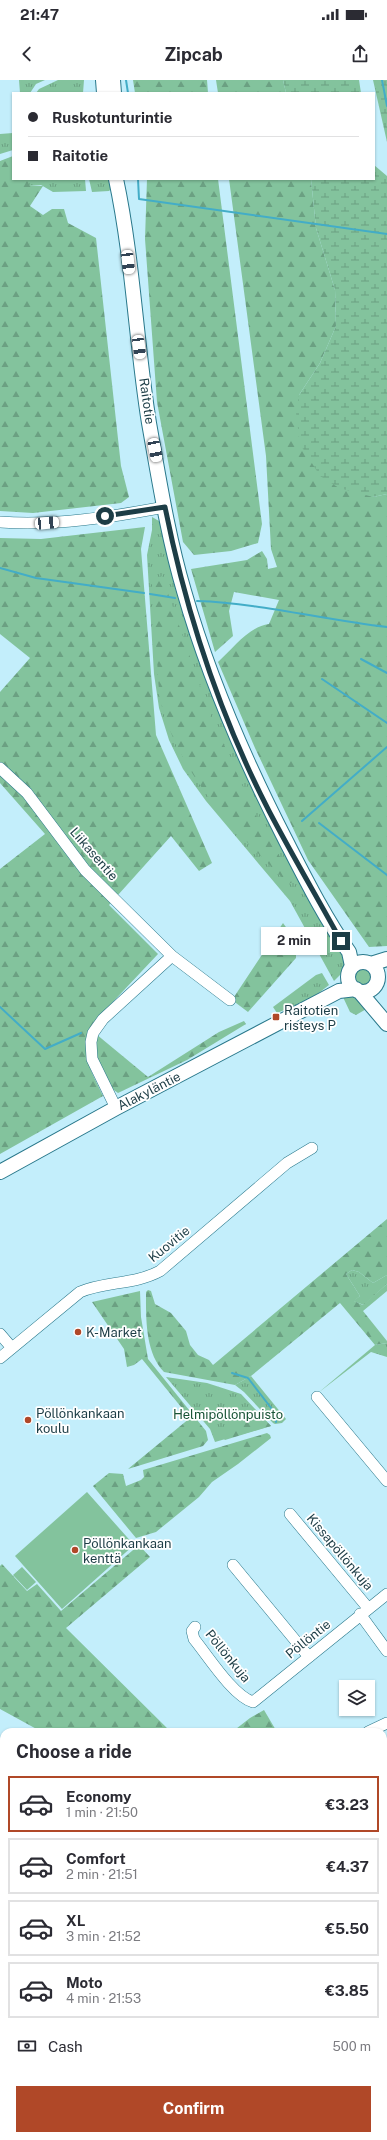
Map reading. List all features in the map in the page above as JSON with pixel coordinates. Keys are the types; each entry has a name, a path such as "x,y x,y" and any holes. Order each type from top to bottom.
{"main road":[{"path":"103,80 104,92"},
{"path":"113,80 114,92"},
{"name":"Raitotie","path":"116,180 149,422 165,507 184,591 222,705 269,811 349,952 351,969"},
{"name":"Raitotie","path":"122,220 123,180"},
{"name":"Raitotie","path":"324,909 369,963"},
{"path":"387,959 369,963 361,962 351,969 349,981 387,1024"},
{"path":"369,963 377,971 380,979 376,998 387,1020"},
{"name":"Alakyläntie","path":"300,1012 335,985 351,969"},
{"path":"357,990 369,990 380,979"},
{"name":"Alakyläntie","path":"0,1172 116,1108 339,991 357,990"}],"street":[{"path":"0,522 32,524 76,521 165,507"},
{"name":"Liikasentie","path":"0,768 27,793 85,870 172,956 230,1000"},
{"path":"116,1108 92,1059 93,1033 103,1019 172,956"},
{"name":"Kuovitie","path":"0,1358 80,1292 93,1286 139,1280 160,1271 287,1163 312,1148"},
{"path":"0,1334 12,1348"},
{"path":"317,1398 387,1481"},
{"name":"Kissapöllönkuja","path":"290,1514 364,1611 387,1651"},
{"path":"233,1565 308,1657"},
{"name":"Pöllöntie","path":"247,1700 253,1702 387,1594"},
{"name":"Pöllönkuja","path":"195,1627 192,1631 194,1639 234,1688 247,1700"},
{"path":"376,1728 387,1723"}],"green space":[{"path":"19,80 45,80 36,84 31,92 20,92"},
{"path":"58,80 84,80 83,92 37,92 39,89"},
{"path":"133,80 207,80 208,92 135,92"},
{"path":"216,80 283,80 286,92 218,92"},
{"path":"283,80 359,80 361,92 286,92"},
{"path":"373,80 387,80 387,142"},
{"path":"12,133 12,150 0,154 0,134"},
{"path":"12,156 12,180 29,180 29,185 43,186 30,206 43,215 52,209 64,209 68,223 96,238 121,466 129,497 121,503 33,513 0,511 0,161"},
{"path":"375,166 387,176 387,494 373,497 339,488 320,476 300,444 296,413 299,395 320,363 336,326 335,290 316,228 311,180 375,180"},
{"path":"29,180 85,180 86,191 53,192 41,185 29,185"},
{"path":"89,180 111,180 112,188 109,191 92,192"},
{"path":"147,180 218,180 262,524 258,543 231,551 194,555 183,542 157,402 145,239"},
{"path":"229,180 311,180 316,228 335,290 336,326 320,363 299,395 373,497 387,494 387,946 369,947 308,860 255,748 218,662 254,629 269,624 279,600 234,592 229,611 233,636 215,652 191,569 247,560 262,551 267,559 268,569 277,567 271,549 266,456"},
{"path":"152,517 159,521 163,527 201,662 348,962 342,973 334,981 290,901 206,801 183,769 169,740 159,708 154,674 147,555 152,530"},
{"path":"145,527 141,549 156,735 212,863 199,871 171,836 109,905 158,954 93,1023 87,1044 88,1061 90,1069 103,1096 0,1154 0,869 45,834 0,783 0,692 30,658 0,634 0,538 41,539"},
{"path":"162,576 208,709 256,816 294,881 289,884 231,825 197,781 183,758 171,733 162,707 158,682 152,583"},
{"path":"283,923 296,941 296,958 248,1012 232,1000"},
{"path":"363,967 370,970 373,977 370,984 363,987 356,984 353,977 356,970"},
{"path":"322,973 329,985 311,999 277,1013 273,1007 316,975"},
{"path":"350,994 358,998 368,1008 356,1015 350,1012 342,995"},
{"path":"244,1021 246,1024 187,1060 118,1093 111,1088 96,1059 96,1034 148,1077 219,1032"},
{"path":"387,1219 387,1275 373,1283 359,1272 352,1270 346,1274 360,1296 354,1301 363,1305 387,1284 387,1291 363,1311 387,1343 375,1345 340,1303 251,1376 235,1385 164,1372 158,1364 153,1355 148,1334 146,1292 148,1290 151,1291 155,1304 171,1313 186,1331 190,1345 198,1355 209,1360 213,1365"},
{"path":"352,1270 359,1272 373,1283 387,1275 387,1284 364,1305 353,1301 360,1296 346,1274"},
{"path":"140,1291 141,1317 148,1359 206,1431 208,1440 203,1446 128,1469 190,1418 142,1359 134,1365 127,1367 124,1349 92,1302"},
{"path":"387,1343 387,1357 371,1352 318,1393 375,1345"},
{"path":"251,1376 286,1419 282,1423 273,1423 244,1392 235,1385"},
{"name":"Helmipöllönpuisto","path":"166,1377 207,1383 241,1394 271,1426 215,1442 210,1429"},
{"path":"253,1408 271,1426 225,1440 221,1436 226,1430 234,1428 235,1420"},
{"path":"267,1433 271,1438 212,1482 199,1497 156,1532 136,1538 93,1486 109,1473 123,1474 126,1486 141,1480 144,1477 143,1470"},
{"name":"Pöllönkankaan kenttä","path":"87,1492 134,1545 62,1609 15,1556"},
{"path":"139,1545 150,1557 66,1628 167,1728 35,1728 0,1709 0,1566 2,1564 27,1591 37,1584 61,1611"},
{"path":"22,1567 36,1582 27,1590 13,1575"},
{"path":"264,1710 275,1728 237,1728"}],"waterway":[{"path":"126,80 128,92"},
{"path":"382,80 387,106"},
{"path":"138,180 139,199 387,234"},
{"path":"0,568 36,578 144,593"},
{"path":"150,594 175,598"},
{"path":"197,601 221,602 268,608 387,627"},
{"path":"361,659 387,673"},
{"path":"322,679 387,723"},
{"path":"302,821 387,747"},
{"path":"319,823 387,875"},
{"path":"0,1007 45,1049 81,1033"},
{"path":"232,1373 248,1378 275,1413 276,1422"}],"place":[{"name":"Raitotien risteys P","path":"276,1017"},
{"name":"K-Market","path":"78,1332"},
{"name":"Pöllönkankaan koulu","path":"28,1420"},
{"name":"Pöllönkankaan kenttä","path":"75,1550"}],"route":[{"path":"105,516 165,507 184,591 222,705 269,811 341,941"}]}
